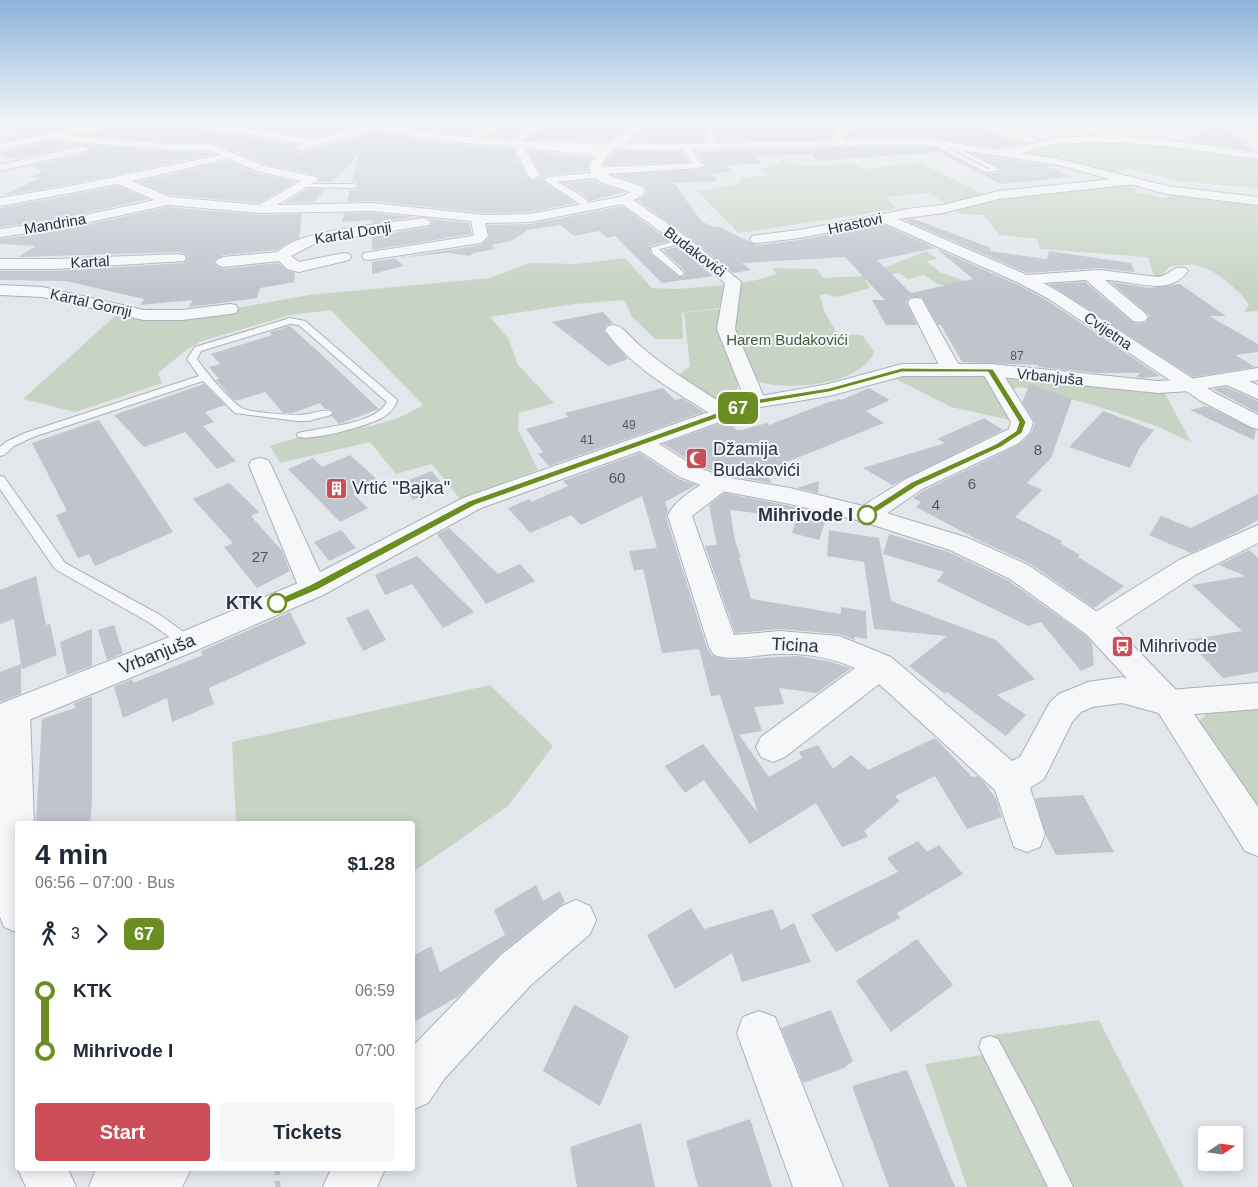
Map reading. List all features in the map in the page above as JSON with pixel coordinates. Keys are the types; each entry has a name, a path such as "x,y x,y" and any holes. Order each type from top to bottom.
{"street":[{"path":"0,202 134,177"},
{"path":"259,209 308,183 310,179 302,177"},
{"path":"567,177 548,180 576,196 589,207"},
{"path":"470,217 525,218 624,200 638,193 639,190 602,177"},
{"path":"1118,177 1176,191 1240,197 1258,201"},
{"path":"56,180 90,186"},
{"name":"Mandrina","path":"120,180 168,201"},
{"name":"Hrastovi","path":"757,239 815,232 884,218 943,209 999,195 1130,181"},
{"path":"71,190 86,202 96,217 86,231"},
{"name":"Budakovići","path":"624,200 680,239 733,282 726,330 756,402"},
{"name":"Mandrina","path":"0,233 50,226 168,201 259,209 372,207 470,217"},
{"name":"Kartal Donji","path":"344,257 299,267 292,266 283,256 288,250 313,239 470,217 481,236 476,240 369,256"},
{"name":"Cvijetna","path":"884,218 1025,280 1055,296 1208,397 1258,423"},
{"path":"54,264 68,251"},
{"path":"223,262 283,256"},
{"name":"Kartal","path":"0,264 54,264 179,258"},
{"path":"0,280 22,264"},
{"name":"Cvijetna","path":"1025,280 1090,275 1167,281 1175,277 1180,271"},
{"path":"1090,275 1139,317"},
{"name":"Kartal Gornji","path":"0,290 42,292 144,315 182,315 230,310"},
{"path":"916,303 951,369"},
{"path":"614,330 645,361 723,413"},
{"name":"Vrbanjuša","path":"7,716 313,588 472,503 756,402 829,390 902,370 990,370 1158,387 1190,385 1258,374"},
{"path":"867,515 914,484 998,446 1019,432 1022,422 990,370"},
{"path":"1229,379 1258,393"},
{"path":"642,443 688,472 719,484 790,496 867,515 959,544 1019,572 1096,626 1169,703 1258,838"},
{"path":"260,464 313,588"},
{"name":"Ticina","path":"719,484 682,510 680,516 724,647 780,642 839,648 880,666 1010,781"},
{"path":"1096,626 1188,567 1258,533"},
{"path":"773,747 880,666"},
{"path":"1027,834 1010,781 1032,768 1061,712 1070,703 1088,695 1122,690 1169,703 1258,696"},
{"path":"7,716 15,859"},
{"path":"415,1083 429,1062 516,970 576,920"},
{"path":"759,1033 818,1187"},
{"path":"44,1171 51,1187"},
{"path":"114,1187 160,1171"},
{"path":"348,1187 359,1171"}],"lane":[{"path":"308,183 355,186"},
{"path":"680,239 655,248 655,251 680,274"},
{"path":"302,435 336,429 379,416 388,410 392,401 302,322 281,322 198,349 194,353 192,359 204,377 239,411 288,418 308,418 327,413"},
{"path":"0,454 10,444 28,435 204,377"},
{"path":"0,480 60,566 155,619 187,642"},
{"path":"990,1047 1062,1187"}],"path":[{"path":"444,215 464,201 489,197 514,187 511,185 518,184"},
{"path":"680,239 718,226 725,228 736,239 757,239"},
{"path":"278,1171 278,1187"}],"green space":[{"path":"949,177 986,195 950,207 930,193 886,197 897,209 739,233 697,191 741,183 740,178"},
{"path":"1165,177 1258,177 1258,188 1184,182"},
{"path":"1122,185 1138,188 1135,192 1163,198 1176,194 1258,205 1258,311 1244,312 1249,305 1243,297 1224,279 1203,267 1187,264 1169,267 1162,276 1155,279 1148,257 1040,249 1037,239 1000,235 983,215 961,214 953,210 1002,196"},
{"name":"Harem Budakovići","path":"926,251 938,259 926,261 940,272 973,284 965,292 936,283 924,275 908,279 899,273 865,280 870,288 837,297 826,294 820,295 824,311 837,334 862,335 874,352 867,363 855,372 839,379 822,383 786,386 757,381 732,329 740,283 776,274 773,268 817,269 823,278 864,276"},
{"path":"625,258 652,288 677,289 725,285 719,308 682,313 683,339 655,339 632,317 624,300 574,304 490,317 508,338 518,365 554,403 519,413 518,429 538,470 460,499 432,464 396,474 370,442 280,463 270,446 289,440 387,422 406,415 423,405 331,310 290,315 202,341 189,348 158,373 162,383 75,412 23,399 115,316 170,320 309,295 490,278 529,263 577,264"},
{"name":"Harem Budakovići","path":"719,309 718,328 738,383 733,397 721,405 676,377 690,366 684,313"},
{"path":"910,372 984,375 1015,421 951,407 894,378"},
{"path":"1011,377 1163,390 1191,442 1154,425 1094,405 1021,387 1005,391 1005,381"},
{"path":"490,685 553,746 508,806 415,871 415,821 236,821 232,742"},
{"path":"1258,706 1258,818 1207,741 1199,721 1210,711"},
{"path":"1099,1020 1184,1187 967,1187 925,1064 1001,1052 994,1035"}],"building":[{"path":"41,177 102,177 71,184 1,196"},
{"path":"158,177 276,177 296,182 259,203 170,195 138,182"},
{"path":"318,177 337,177 333,182 318,182 320,179"},
{"path":"353,177 527,177 534,181 539,177 545,177 542,180 576,203 530,212 486,213 372,201 347,202 350,190 356,190 360,187 356,182 352,182"},
{"path":"622,177 714,177 717,181 674,183 702,222 719,227 757,245 799,240 882,224 936,248 877,260 911,293 973,279 937,248 1018,285 1048,301 1160,376 1143,378 1136,377 1140,373 1098,373 1038,367 1039,365 962,362 941,325 938,325 922,297 910,297 906,302 917,325 886,325 872,300 885,300 845,257 742,263 751,270 733,273 689,237 637,200 644,197 647,191 645,186"},
{"path":"988,177 1069,177 1001,184"},
{"path":"595,180 599,184 626,192 590,201 580,192 563,183"},
{"path":"118,186 149,199 58,219 0,227 0,208"},
{"path":"307,189 326,189 313,202 284,203"},
{"path":"622,206 670,241 650,246 650,253 679,277 685,276 685,271 663,250 678,247 713,276 662,283 615,236 607,238 599,231 574,236 561,225 528,230 511,241 491,245 495,249 473,253 470,256 448,253 402,257 481,245 489,237 487,225 530,224"},
{"path":"168,207 259,215 302,214 299,238 277,250 223,255 213,262 223,269 278,263 286,270 295,273 294,282 260,288 257,298 189,307 193,300 140,305 144,299 66,281 0,280 0,271 54,271 184,263 188,257 184,253 179,252 18,257 36,246 0,244 0,239 58,231"},
{"path":"344,213 372,213 415,217 372,223 372,220 342,222"},
{"path":"429,219 469,223 472,234 372,250 372,236 429,227 433,222"},
{"path":"914,219 991,248 990,251 1047,259 1049,251 1131,263 1135,272 1099,268 1027,273 905,220"},
{"path":"395,258 404,266 372,274 372,262"},
{"path":"1085,282 1132,322 1139,324 1146,322 1150,316 1111,282 1149,288 1180,284 1226,316 1209,316 1258,344 1258,352 1235,355 1255,367 1193,377 1049,284"},
{"path":"603,312 613,323 606,325 604,331 628,359 608,366 552,322"},
{"path":"290,326 379,409 339,424 332,416 333,410 325,409 320,403 293,413 283,413 265,392 236,401 232,398 216,380 219,379 209,367 220,364 211,354 272,335 270,332"},
{"path":"204,384 225,405 205,412 214,422 203,426 236,461 217,469 185,432 144,447 114,415"},
{"path":"1030,384 1072,399 1051,458 1027,483 1042,490 1015,517 1062,541 1060,543 1080,555 1078,557 1124,586 1094,608 1029,563 980,541 916,507 921,502 913,498 923,491 1020,444 1031,433 1035,423 1022,402"},
{"path":"1226,387 1258,401 1258,413 1213,389"},
{"path":"663,388 675,400 682,398 704,412 549,466 538,454 543,452 526,429 568,417 565,413"},
{"path":"869,388 890,400 866,411 884,423 767,470 771,483 724,475 697,465 663,444 727,421 737,430 767,423 769,425 829,402 841,400"},
{"path":"1206,406 1256,430 1254,440 1190,410"},
{"path":"1103,411 1154,430 1140,447 1130,468 1069,447"},
{"path":"984,418 1003,430 892,485 863,468 945,443 937,439"},
{"path":"99,420 173,532 95,566 89,554 78,558 56,515 67,511 32,443"},
{"path":"640,453 679,479 696,485 665,502 668,511 666,517 707,648 712,656 730,660 798,656 827,661 851,668 817,693 779,688 784,704 754,707 762,731 739,735 769,777 802,758 799,752 818,745 833,769 851,755 868,770 935,738 972,777 977,776 984,782 996,799 1002,817 967,829 935,776 895,796 900,801 864,831 868,837 842,847 816,803 750,844 704,780 685,793 665,766 703,744 758,813 720,695 711,696 699,649 662,653 643,569 634,571 629,551 657,548 642,496 581,525 571,515 530,533 508,508 529,499 531,502 568,486 563,481"},
{"name":"Vrtić \"Bajka\"","path":"350,455 380,482 353,494 368,508 340,522 288,469 313,458 322,467"},
{"path":"432,471 445,488 413,500 401,483"},
{"path":"819,481 818,493 797,488"},
{"path":"229,483 259,512 251,516 282,551 290,571 257,588 224,547 233,543 193,499"},
{"path":"724,493 790,506 827,516 819,540 792,533 797,518 730,510 735,541 741,557 739,557 751,599 841,614 841,607 866,611 867,639 854,637 855,640 839,634 780,629 735,633 705,546 717,545 709,505"},
{"path":"1258,494 1258,520 1233,534 1191,553 1149,535 1161,516 1191,528"},
{"path":"449,528 498,574 520,564 535,581 486,604 437,534"},
{"path":"341,530 356,548 329,561 314,542"},
{"path":"829,530 879,538 891,601 996,640 1035,679 997,695 1026,715 1006,736 947,692 945,694 909,666 947,636 874,629 864,562 827,556"},
{"path":"889,534 949,552 1009,581 1085,635 1092,643 1094,665 1081,671 1041,622 1028,626 937,581 944,572 883,554"},
{"path":"1249,550 1258,558 1258,672 1223,678 1187,640 1242,631 1192,585 1245,576 1219,565"},
{"path":"417,556 474,612 443,628 412,584 385,595 375,575"},
{"path":"36,576 46,625 50,624 57,655 22,669 21,666 21,694 0,702 0,672 21,664 14,619 0,624 0,590"},
{"path":"368,609 386,640 363,651 346,618"},
{"path":"290,612 306,644 209,688 214,704 172,722 167,698 123,718 114,687 132,679 133,683 203,655 201,651"},
{"path":"114,625 123,653 107,660 98,630"},
{"path":"92,629 92,666 67,675 60,642"},
{"path":"92,696 90,821 36,821 42,719 75,708 74,703"},
{"path":"1083,795 1114,852 1056,855 1046,836 1035,798"},
{"path":"918,841 927,852 939,845 963,874 897,913 900,918 836,952 811,915 898,872 887,858"},
{"path":"536,885 543,901 560,891 565,902 500,954 459,996 415,1021 415,955 431,946 440,972 505,935 494,910"},
{"path":"691,908 704,929 773,909 781,930 794,923 811,962 742,982 732,953 675,989 647,935"},
{"path":"917,939 953,985 891,1032 856,981"},
{"path":"574,1004 629,1036 600,1106 543,1071"},
{"path":"831,1010 853,1061 844,1068 803,1083 781,1028"},
{"path":"907,1070 955,1187 889,1187 852,1086"},
{"path":"750,1119 772,1187 698,1187 686,1141"},
{"path":"641,1123 655,1187 577,1187 570,1147"}],"bus line":[{"name":"67","path":"277,603 313,588 472,503 756,402 829,390 902,370 990,370 1022,422 1019,432 998,446 914,484 867,515"}],"place":[{"name":"Džamija Budakovići","path":"697,459"},
{"name":"Vrtić \"Bajka\"","path":"336,488"},
{"name":"Mihrivode I","path":"867,515"},
{"name":"KTK","path":"277,603"},
{"name":"Mihrivode","path":"1123,646"}]}
